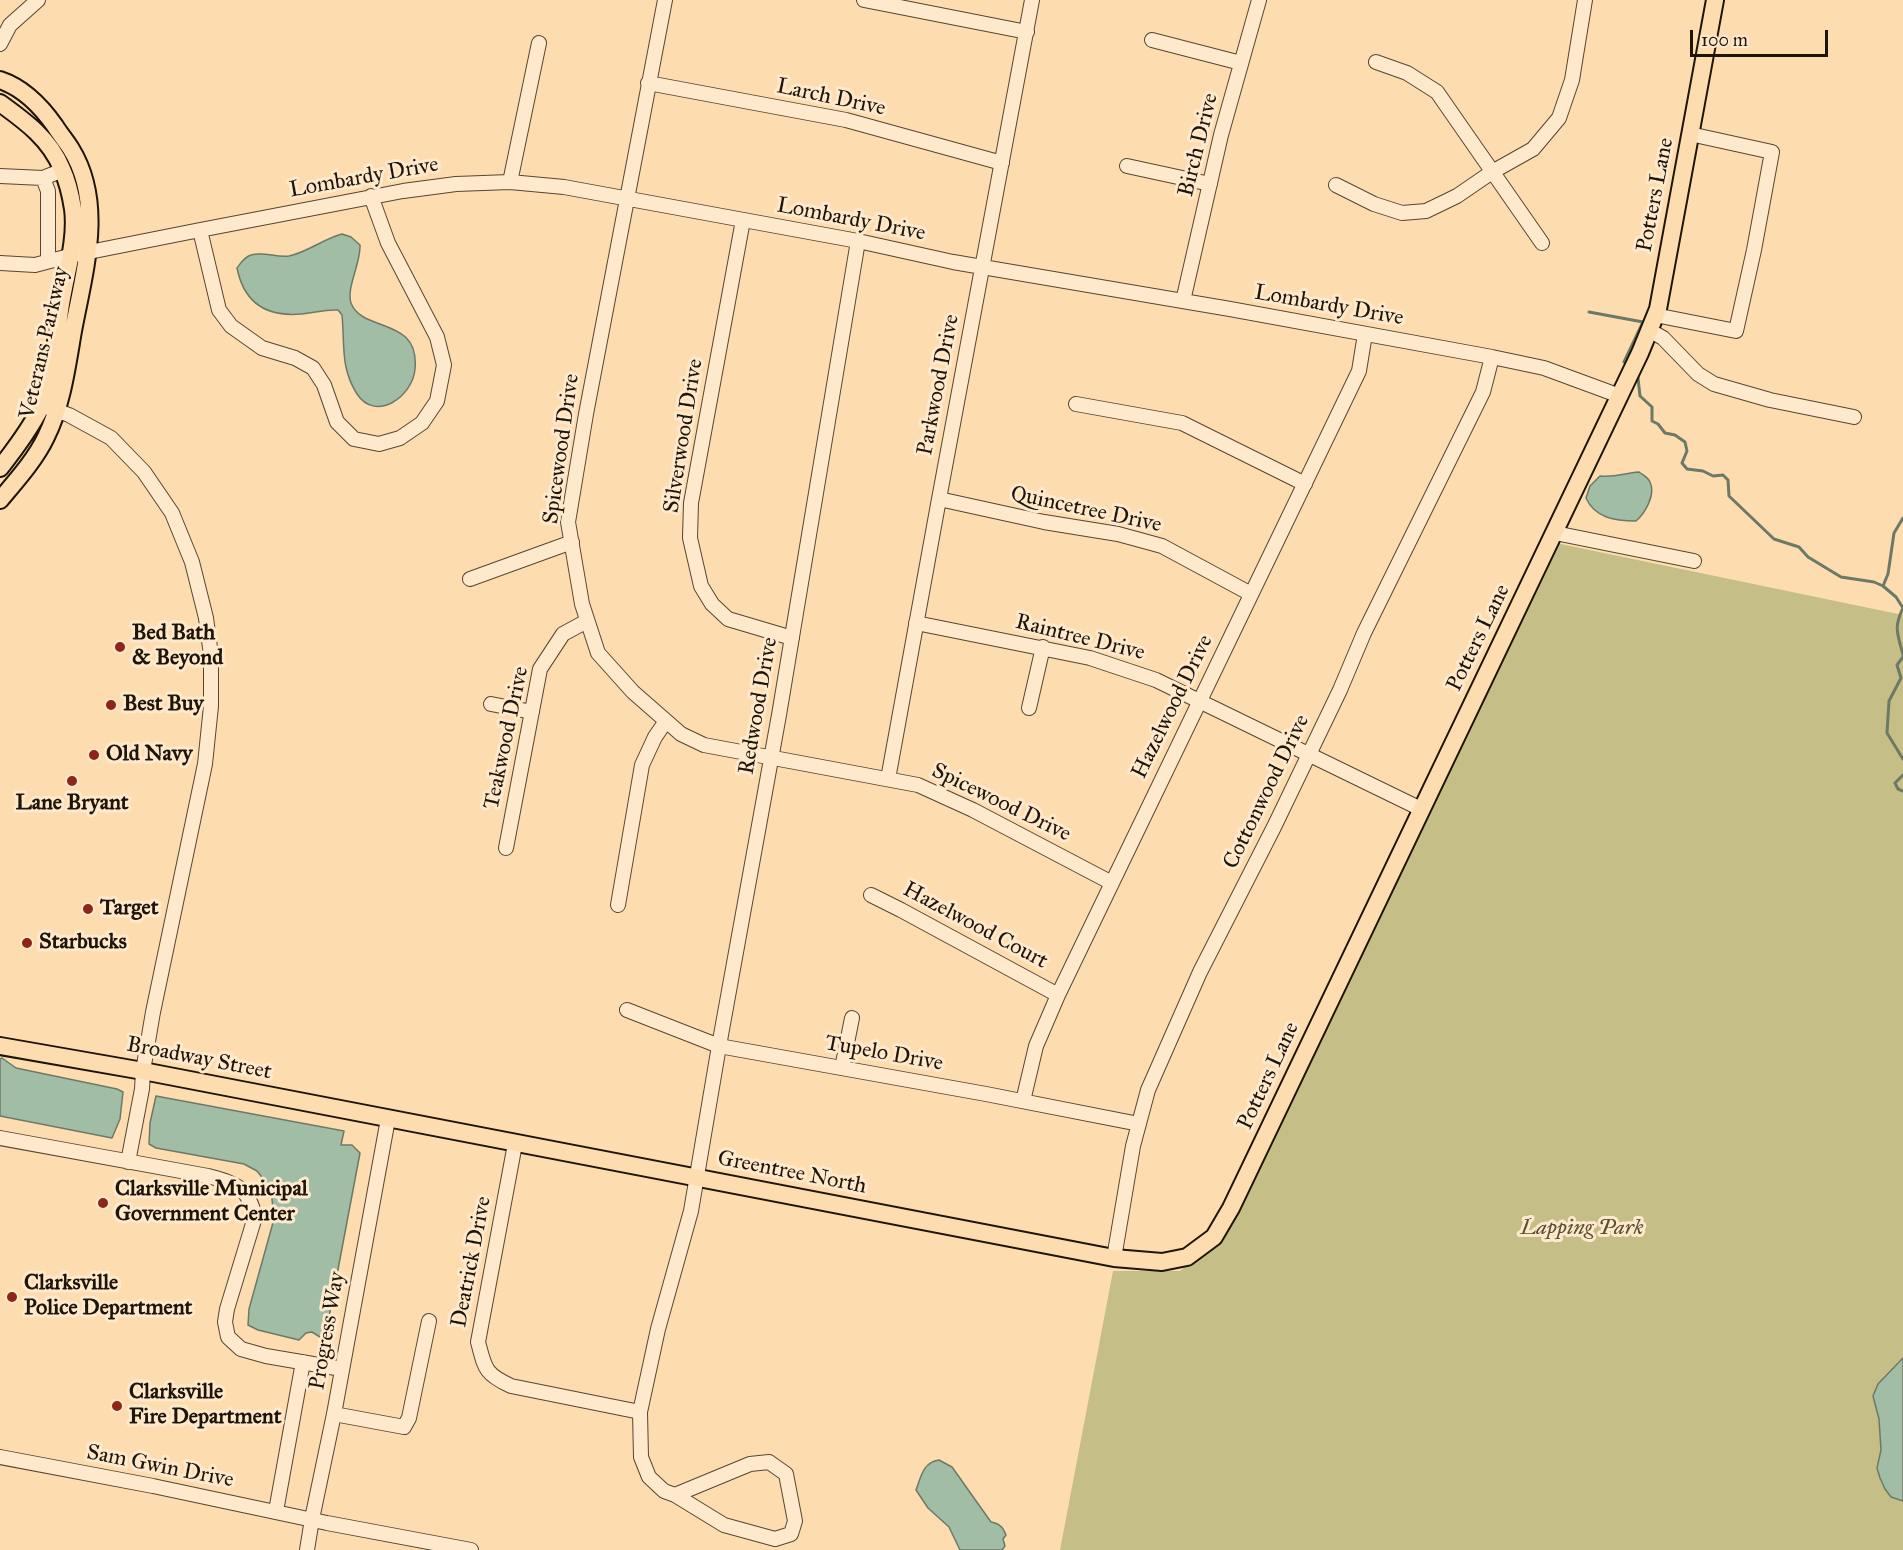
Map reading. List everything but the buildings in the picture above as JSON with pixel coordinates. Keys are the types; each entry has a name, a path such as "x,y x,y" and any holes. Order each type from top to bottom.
{"main road":[{"name":"Potters Lane","path":"1187,1257 1214,1237 1231,1208 1421,808 1555,533 1620,396 1658,309 1715,0"},
{"name":"Veterans Parkway","path":"0,80 24,93 43,109 72,150 80,168 90,208 89,253 67,368 49,408 0,468"},
{"name":"Veterans Parkway","path":"0,104 25,121 50,146 63,170 73,208 73,232 50,375 46,438 18,480 0,500"},
{"name":"Broadway Street","path":"0,1046 388,1119"},
{"name":"Greentree North","path":"388,1119 1114,1258 1162,1262 1187,1257"}],"street":[{"path":"2,36 10,25 38,0"},
{"name":"Spicewood Drive","path":"665,0 586,414 568,522 582,604 598,653 633,692 666,721 681,734 704,745 918,784 973,810 1112,883"},
{"path":"864,0 1026,32"},
{"name":"Parkwood Drive","path":"888,779 1032,0"},
{"name":"Birch Drive","path":"1183,301 1221,135 1259,0"},
{"path":"1336,185 1374,204 1402,213 1426,211 1457,196 1492,172 1533,149 1558,118 1572,80 1585,0"},
{"path":"1152,40 1241,63"},
{"path":"510,182 539,43"},
{"path":"1376,62 1407,73 1437,92 1542,243"},
{"name":"Larch Drive","path":"648,83 846,120 1002,163"},
{"path":"1652,323 1736,331 1754,250 1772,152 1690,134"},
{"path":"1127,166 1210,184"},
{"path":"0,176 43,178 63,170"},
{"path":"43,178 48,191 48,261"},
{"name":"Lombardy Drive","path":"0,263 35,265 69,256 371,196 456,184 510,182 564,188 626,199 858,241 982,267 1492,357 1544,368 1620,396"},
{"path":"200,230 219,310 231,326 262,348 295,358 313,368 324,385 337,422 354,439 379,444 400,438 422,423 437,401 444,365 437,337 396,260 371,196"},
{"name":"Silverwood Drive","path":"743,220 691,503 690,538 701,586 712,604 728,619 792,638"},
{"name":"Redwood Drive","path":"675,1495 750,1464 769,1462 786,1474 795,1521 790,1534 775,1539 724,1525 675,1495 664,1491 649,1477 641,1457 640,1412 658,1329 691,1210 772,757 858,241"},
{"path":"1652,323 1663,338 1698,374 1714,384 1770,400 1854,417"},
{"name":"Hazelwood Drive","path":"1023,1101 1036,1046 1058,995 1359,370 1365,334"},
{"name":"Cottonwood Drive","path":"1114,1258 1133,1146 1148,1090 1200,972 1309,754 1364,633 1483,392 1492,357"},
{"path":"1076,404 1182,423 1305,484"},
{"path":"49,408 90,425 111,438 144,472 172,513 192,562 206,618 211,655 211,706 205,764 142,1071 142,1089 128,1162"},
{"name":"Quincetree Drive","path":"939,499 1044,522 1118,534 1162,546 1251,594"},
{"path":"1555,533 1694,561"},
{"path":"470,579 572,542"},
{"name":"Teakwood Drive","path":"506,848 540,669 563,634 587,621"},
{"name":"Raintree Drive","path":"916,623 1090,658 1145,676 1421,808"},
{"path":"1029,708 1043,648"},
{"path":"491,704 532,712"},
{"path":"618,905 642,765 655,737 666,721"},
{"name":"Hazelwood Court","path":"871,896 1058,995"},
{"name":"Tupelo Drive","path":"627,1010 719,1046 1139,1124"},
{"path":"842,1068 852,1018"},
{"name":"Progress Way","path":"307,1550 388,1119"},
{"path":"0,1138 207,1176 242,1188 251,1201 255,1217 227,1309 225,1323 228,1337 241,1349 266,1356 342,1369"},
{"name":"Deatrick Drive","path":"515,1144 478,1342 486,1370 494,1378 511,1386 640,1412"},
{"name":"Deatrick Drive","path":"334,1414 404,1427 409,1418 429,1321"},
{"path":"276,1511 303,1362"},
{"name":"Sam Gwin Drive","path":"0,1457 312,1519"},
{"path":"312,1519 471,1550"}],"green space":[{"name":"Lapping Park","path":"1551,542 1903,615 1903,1550 1060,1550 1113,1271 1180,1271 1212,1245"}],"shaded area":[{"path":"342,234 351,237 360,245 350,290 351,303 366,319 400,333 409,341 414,352 415,369 408,388 401,396 383,406 374,406 365,402 357,394 352,384 344,356 342,315 338,310 289,314 268,310 251,299 240,280 237,268 251,255 289,256"},
{"path":"1639,472 1649,480 1652,492 1646,509 1636,521 1606,517 1590,505 1586,498 1590,486 1600,476"},
{"path":"2,1058 16,1068 123,1092 120,1119 112,1138 0,1116 0,1059"},
{"path":"156,1096 344,1131 341,1145 352,1145 360,1153 326,1333 320,1337 312,1332 306,1333 299,1340 258,1330 248,1325 249,1309 274,1219 268,1185 257,1171 244,1164 156,1148 149,1144 150,1123"},
{"path":"1903,1358 1903,1501 1891,1497 1885,1489 1877,1468 1881,1450 1879,1419 1873,1396 1878,1384"},
{"path":"939,1460 952,1467 991,1522 1002,1528 1006,1535 1003,1539 1005,1546 1002,1550 960,1550 949,1527 928,1508 916,1490 926,1467"}],"waterway":[{"path":"1589,312 1643,322 1624,362"},
{"path":"1638,378 1640,396 1652,407 1652,421 1658,424 1665,433 1675,435 1685,442 1687,451 1682,463 1687,469 1703,471 1713,476 1723,475 1728,480 1729,496 1774,539 1799,547 1808,557 1841,577 1874,582 1896,597 1903,608 1897,627 1903,655"},
{"path":"1883,586 1888,574 1894,533 1903,518"},
{"path":"1903,657 1897,665 1901,678 1889,701 1887,733 1903,759"},
{"path":"1903,775 1895,783 1898,789 1903,791"}],"place":[{"name":"Bed Bath & Beyond","path":"120,647"},
{"name":"Best Buy","path":"111,705"},
{"name":"Old Navy","path":"94,755"},
{"name":"Lane Bryant","path":"72,781"},
{"name":"Target","path":"88,909"},
{"name":"Starbucks","path":"27,943"},
{"name":"Clarksville Municipal Government Center","path":"103,1203"},
{"name":"Clarksville Police Department","path":"12,1297"},
{"name":"Clarksville Fire Department","path":"117,1406"}]}
